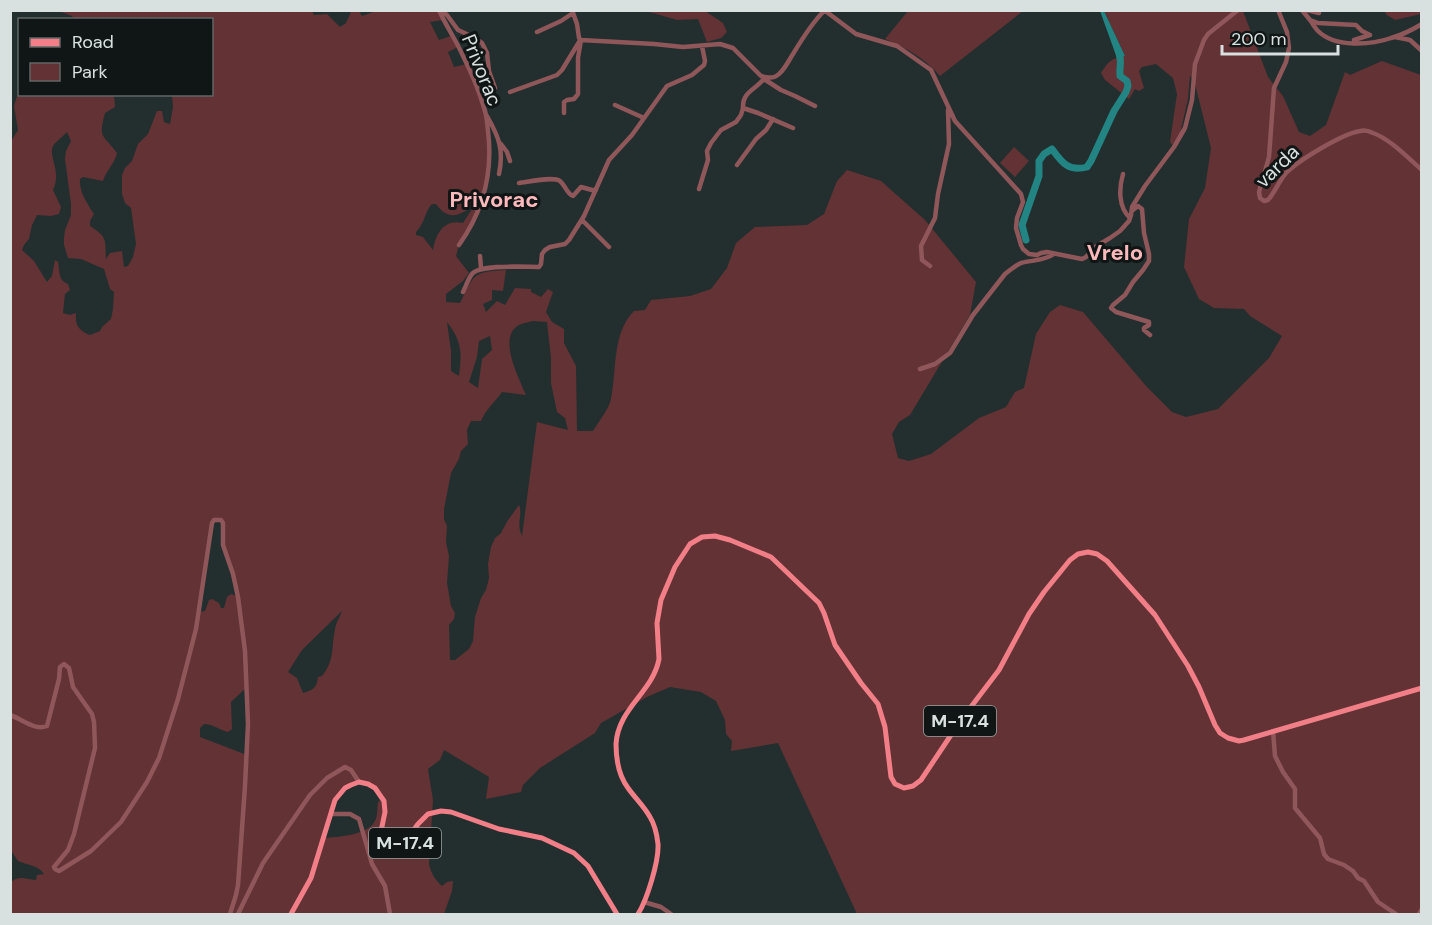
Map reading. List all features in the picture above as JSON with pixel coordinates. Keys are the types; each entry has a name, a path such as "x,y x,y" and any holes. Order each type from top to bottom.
{"main road":[{"name":"M-17.4","path":"638,915 657,855 657,836 650,817 628,788 622,776 616,753 617,738 626,713 652,679 658,665 658,616 666,585 687,548 702,537 720,537 771,557 819,603 835,645 878,704 885,727 891,777 901,788 910,788 921,780 961,720 999,670 1029,614 1044,592 1070,560 1085,552 1097,554 1107,561 1155,615 1192,672 1215,725 1220,733 1228,738 1239,741 1422,688"},
{"name":"M-17.4","path":"359,782 375,788 384,801 385,812 379,841 384,852 390,854 399,850 428,814 441,811 452,812 499,829 542,838 574,853 588,866 617,915"},
{"path":"291,915 311,878 334,804 340,794 359,782"}],"street":[{"path":"440,10 447,15 458,30 482,42 495,88"},
{"name":"Privorac","path":"440,10 467,64 486,114 490,148 488,176 478,211 472,226 459,245"},
{"path":"1131,215 1132,207 1145,186 1185,128 1192,100 1195,64 1204,40 1208,34 1238,10"},
{"name":"varda","path":"1278,10 1287,32 1289,48 1286,62 1274,88 1269,157 1259,192 1260,198 1264,201 1268,200 1286,173 1312,154 1343,137 1362,131 1380,136 1422,170"},
{"path":"1302,10 1325,36 1340,42 1367,42 1395,37 1422,24"},
{"path":"1307,10 1319,13"},
{"path":"699,189 708,160 707,152 718,133 736,122 741,116 745,96 765,78 781,73 824,11 856,34 897,46 926,66 934,75 955,121 1021,194 1023,202 1016,228 1023,249 1031,254 1084,258 1095,247 1120,231 1136,207 1142,209 1143,233 1149,261 1125,295 1111,308 1116,312 1149,321 1149,325 1144,330 1150,335"},
{"path":"537,32 573,12 581,40 578,58 578,94 574,99 564,102 564,113"},
{"path":"1311,20 1322,24 1356,25 1370,35 1347,42"},
{"path":"1395,37 1410,40 1422,51"},
{"path":"581,40 683,47 714,43 730,46 757,73 784,92 815,106"},
{"path":"510,92 557,75 581,40"},
{"path":"464,292 471,276 481,268 539,267 545,250 567,242 582,220 609,160 632,135 667,86 692,75 704,65 702,46"},
{"path":"615,105 644,118"},
{"path":"930,266 922,260 921,246 935,218 949,144 948,107"},
{"path":"743,108 793,128"},
{"path":"486,114 510,161"},
{"path":"737,165 773,119"},
{"path":"490,148 499,172 500,141"},
{"path":"1123,174 1119,186 1120,194 1127,216 1131,215"},
{"path":"519,183 556,179 573,196 581,187 596,190"},
{"path":"582,220 609,246"},
{"path":"920,369 935,364 950,353 961,332 1005,274 1022,263 1048,258 1054,254"},
{"path":"480,256 481,268"},
{"path":"10,715 36,727 47,726 60,667 64,664 69,668 75,692 93,714 94,752 70,845 66,854 54,867 56,871 60,870 91,851 121,822 147,782 159,758 178,699 196,629 212,523 216,519 221,520 223,545 233,574 244,639 248,724 238,885 230,915"},
{"path":"1273,731 1275,756 1295,789 1295,808 1320,838 1324,854 1328,859 1353,871 1358,878 1364,881 1378,902 1396,915"},
{"path":"238,915 263,863 313,790 345,767 351,770 359,782"},
{"path":"331,814 351,814 359,819 372,864 385,886 390,915"},
{"path":"644,902 657,905 670,915"},
{"path":"1419,915 1422,909"}],"green space":[{"path":"59,11 312,11 314,15 327,14 340,27 346,23 351,12 359,11 362,16 376,11 439,11 443,20 430,22 439,40 451,36 458,47 448,52 454,67 467,64 484,107 490,158 478,211 459,245 456,256 469,273 463,281 446,294 446,302 460,303 476,276 495,271 506,270 503,291 492,290 492,300 483,304 486,312 497,301 505,305 515,288 531,289 531,292 541,297 548,289 553,292 546,312 552,322 564,329 564,343 576,366 577,431 593,431 608,407 613,388 616,352 622,330 634,311 645,310 651,300 690,296 711,289 727,268 736,243 755,227 807,225 824,214 837,181 847,170 881,181 925,220 976,282 970,315 910,415 899,422 892,434 898,458 909,461 931,454 979,418 1006,407 1015,392 1024,388 1036,334 1050,312 1060,305 1083,312 1147,387 1172,412 1186,417 1218,409 1269,358 1282,336 1250,316 1244,309 1214,308 1199,299 1184,267 1189,219 1205,188 1211,148 1194,80 1190,76 1188,99 1180,134 1172,145 1170,142 1177,94 1173,78 1156,64 1142,67 1139,71 1144,88 1139,91 1135,89 1129,99 1105,80 1101,73 1110,61 1125,56 1104,11 1243,11 1268,77 1283,96 1299,132 1310,136 1326,125 1345,72 1350,75 1382,61 1421,75 1421,914 857,914 778,743 731,751 732,741 726,734 725,720 716,701 701,692 670,687 601,723 595,733 540,768 523,785 521,792 486,799 489,777 444,750 440,760 428,769 433,800 429,864 434,876 442,886 453,881 444,914 11,914 11,882 20,878 36,880 37,875 44,874 36,867 18,861 10,849 10,143 18,130 14,106 18,93 18,96 114,96 115,107 105,113 102,132 117,153 116,157 103,181 83,177 80,179 80,184 84,197 94,214 90,226 100,233 104,240 106,259 110,253 122,251 124,267 128,266 133,257 136,244 131,208 125,203 122,194 122,175 125,168 132,161 138,144 148,134 157,111 162,111 164,122 170,124 172,96 213,96 213,18 73,18","holes":["67,132 71,141 65,159 71,215 65,230 64,245 68,258 81,259 104,269 110,289 114,292 111,319 100,331 90,335 78,327 76,313 70,315 63,313 65,294 70,290 68,284 61,278 58,262 55,260 52,276 47,282 34,261 22,250 29,239 37,215 59,214 61,207 53,190 56,171 52,150 54,144","432,204 436,204 450,215 464,212 474,206 463,223 451,223 442,229 436,238 433,250 423,237 416,235","533,321 547,322 551,383 557,412 565,418 568,430 537,422 522,536 519,505 491,547 488,564 489,578 475,617 473,641 469,649 455,660 450,660 449,625 455,613 451,606 447,583 449,556 444,509 451,473 461,451 468,444 467,430 471,421 481,421 502,392 526,395 515,369 510,339 513,331 519,325","447,322 458,341 459,376 451,371","490,336 492,350 482,359 478,388 469,382 477,357 479,341","214,520 223,523 224,550 237,596 231,594 227,597 224,608 212,599 209,600 205,611 199,612","342,611 336,626 329,665 322,676 318,677 314,688 303,693 297,678 288,672 302,650","246,688 247,755 200,737 200,728 204,724 228,732 232,729 231,702","359,782 378,791 383,799 378,802 377,817 371,826 352,834 324,838 340,793"]},
{"path":"646,11 705,11 723,23 727,32 721,38 707,42 698,19 677,20"},
{"path":"908,11 1023,11 940,76 915,54 885,39"},
{"path":"1384,11 1421,11 1421,14 1395,20"},
{"path":"1014,147 1029,161 1015,177 1000,163"}],"water":[{"path":"1100,11 1104,11 1125,56 1117,58"}],"waterway":[{"path":"1026,240 1022,225 1039,176 1039,161 1052,149 1067,165 1075,168 1087,167 1114,111 1126,92 1128,86 1127,81 1120,76 1121,61 1118,50"}],"district":[{"name":"Privorac","path":"494,199"},
{"name":"Vrelo","path":"1115,252"}]}
